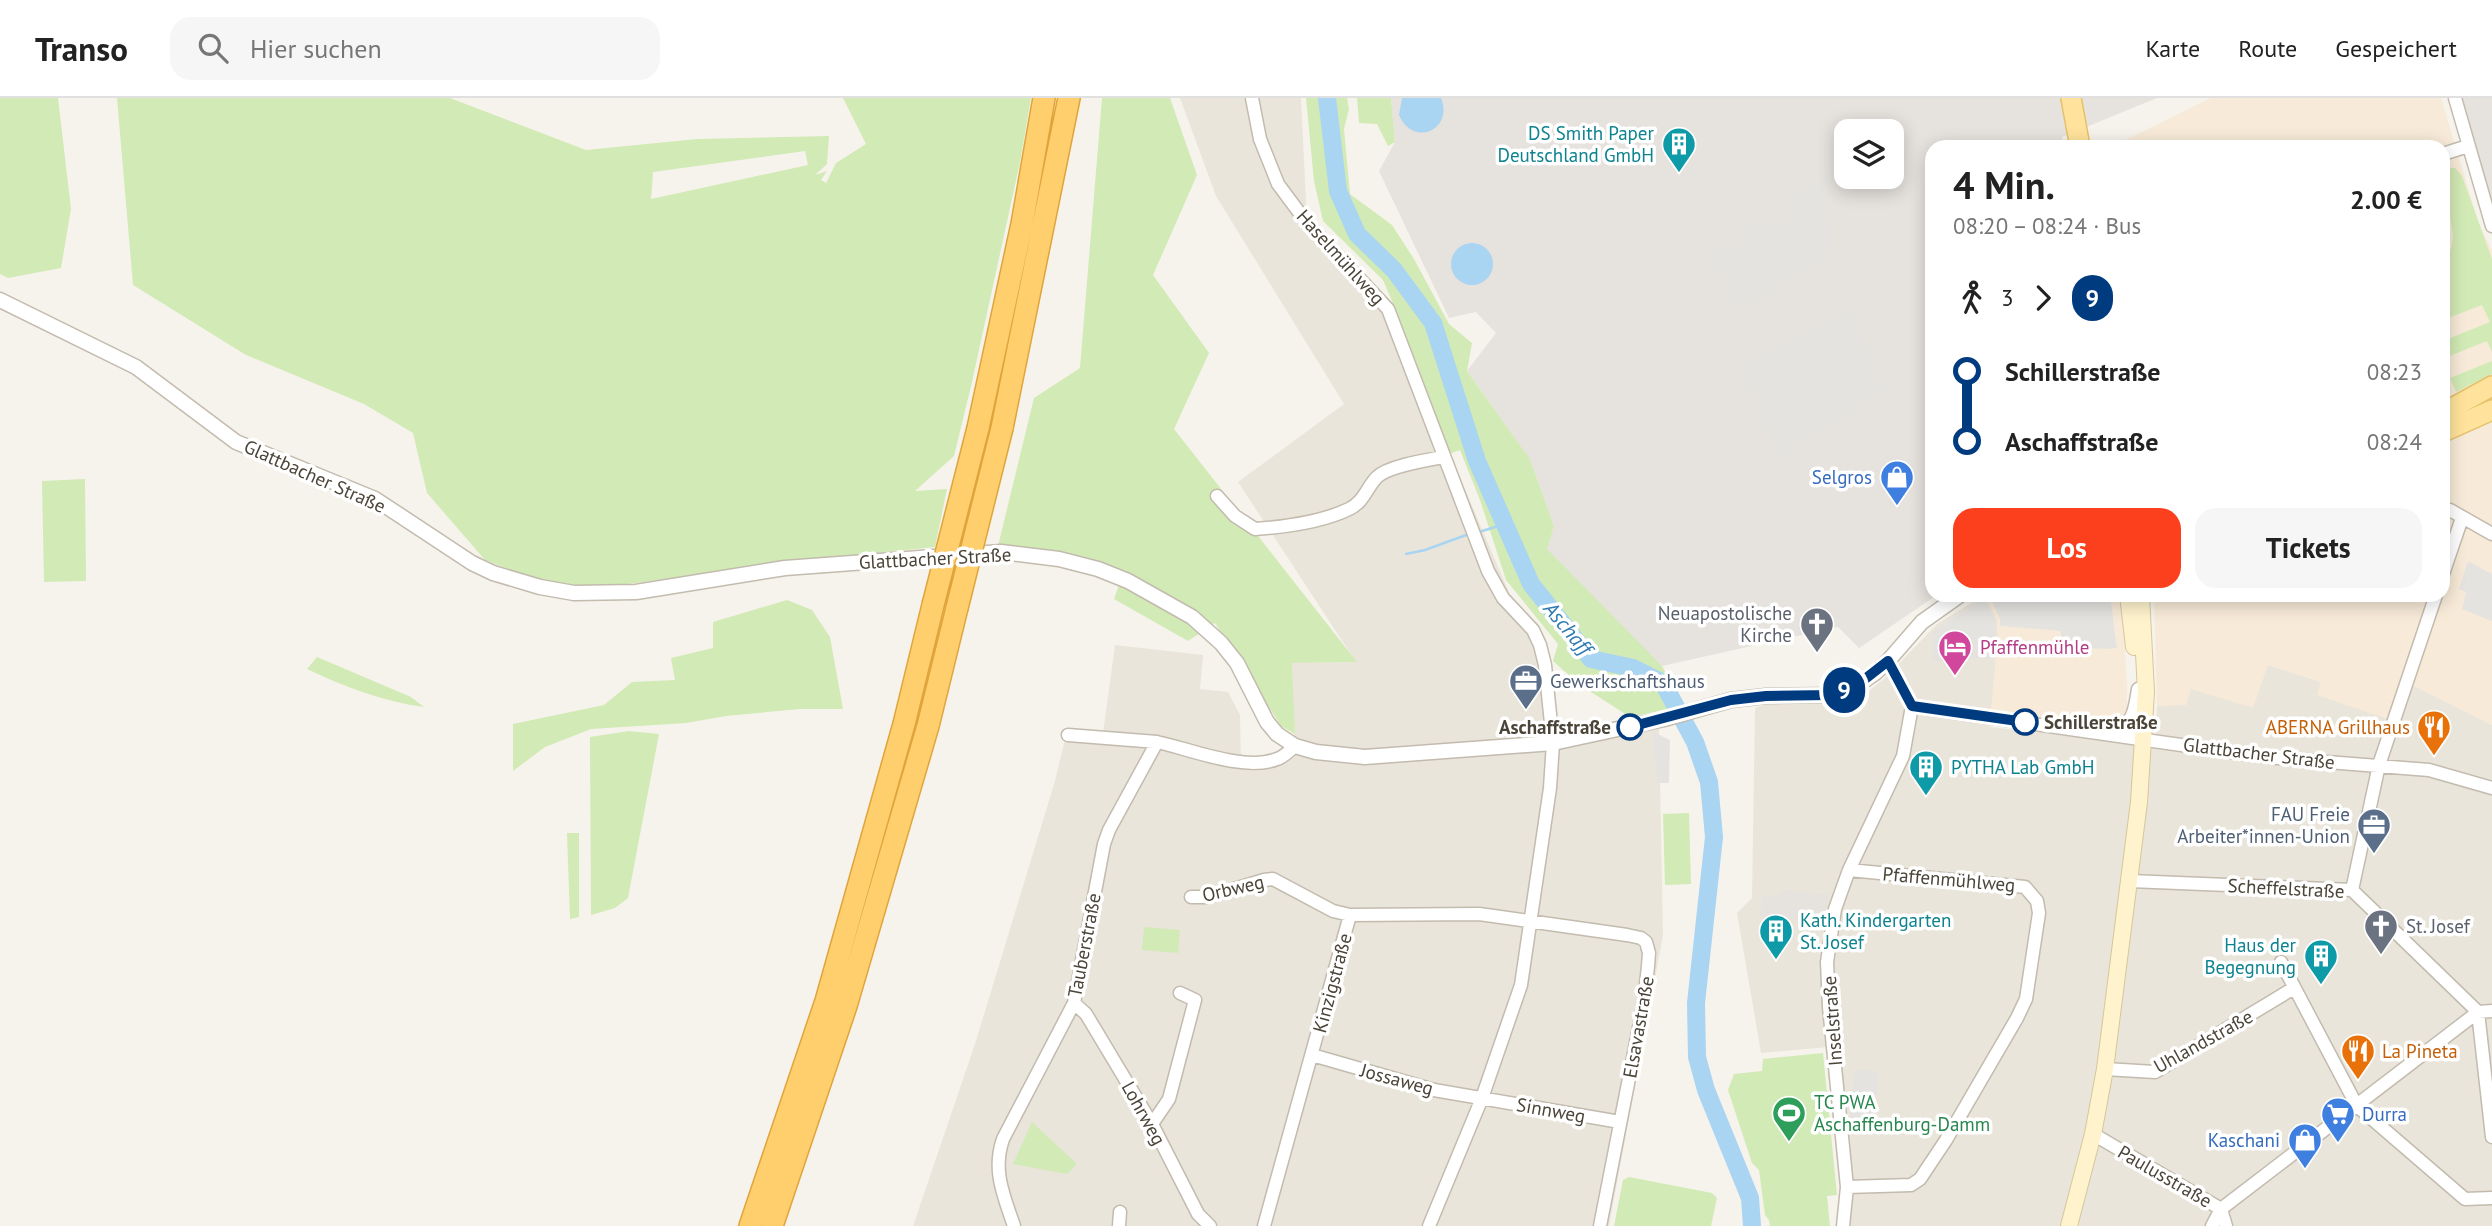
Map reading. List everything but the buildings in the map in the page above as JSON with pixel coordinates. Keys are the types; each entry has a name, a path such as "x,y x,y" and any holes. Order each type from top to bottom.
{"highway":[{"path":"750,1226 826,1000 904,724 978,428 1023,224 1044,98"},
{"path":"772,1226 846,1006 928,726 1002,428 1069,98"}],"main road":[{"path":"2071,98 2079,140"},
{"path":"2450,409 2492,386"},
{"path":"2450,418 2492,397"},
{"path":"2450,429 2492,410"},
{"path":"2129,602 2144,740"},
{"path":"2069,1226 2093,1134 2105,1069 2130,881 2144,740 2146,675 2141,602"}],"street":[{"name":"Haselmühlweg","path":"1252,98 1260,139 1278,184 1307,223 1388,309 1443,457 1495,585 1533,630 1541,645 1553,743"},
{"path":"2455,98 2492,226"},
{"path":"2450,152 2468,146"},
{"name":"Glattbacher Straße","path":"0,300 136,367 236,442 375,499 472,563 493,573 540,587 574,593 636,592 785,568 1002,552 1059,559 1098,569 1128,581 1192,617 1221,643 1237,663 1267,722 1278,734 1295,746 1316,752 1365,757 1553,743 1664,719 1731,700 1766,696 1829,695 1856,686 1888,661 1922,622 1949,602"},
{"path":"1217,496 1235,516 1255,529 1300,524 1350,509 1362,500 1378,475 1413,462 1443,457"},
{"path":"2450,511 2492,534"},
{"path":"2450,553 2462,518"},
{"path":"2352,890 2379,765 2434,602"},
{"path":"1888,661 1912,706"},
{"path":"2108,734 2123,728 2134,714 2138,689"},
{"name":"Glattbacher Straße","path":"1912,706 2264,757 2438,772 2492,788"},
{"name":"Inselstraße","path":"1843,1226 1847,1187 1827,962 1835,909 1849,870 1899,765 1912,706"},
{"path":"1068,735 1157,742 1229,760 1248,762 1268,762 1281,758 1295,746"},
{"name":"Tauberstraße","path":"1014,1226 1000,1185 998,1154 1003,1139 1074,1003 1104,844 1157,742"},
{"path":"1429,1226 1482,1098 1521,985 1550,788 1553,743"},
{"name":"Pfaffenmühlweg","path":"1847,1187 1910,1185 1920,1179 1946,1140 2026,999 2039,913 2037,901 2025,887 1849,870"},
{"name":"Orbweg","path":"1191,897 1208,897 1273,879 1333,911 1350,915"},
{"name":"Scheffelstraße","path":"2130,881 2352,890 2478,1012"},
{"name":"Kinzigstraße","path":"1264,1226 1350,915 1479,914 1532,920"},
{"name":"Elsavastraße","path":"1532,920 1641,938 1646,942 1649,953 1644,1002 1600,1226"},
{"path":"2281,962 2357,1106 2465,1199 2492,1198"},
{"name":"Uhlandstraße","path":"2105,1069 2155,1072 2294,988"},
{"path":"1152,1124 1169,1099 1195,1000 1180,993"},
{"name":"Lohrweg","path":"1074,1003 1086,1014 1152,1124 1198,1214 1210,1226"},
{"path":"2211,1226 2221,1209 2478,1012 2492,1011"},
{"path":"2478,1012 2492,1137"},
{"name":"Jossaweg","path":"1312,1055 1434,1090 1482,1098"},
{"name":"Sinnweg","path":"1482,1098 1620,1122"},
{"name":"Paulusstraße","path":"2093,1134 2221,1209 2227,1226"},
{"path":"1119,1226 1120,1212"}],"shaded area":[{"path":"1180,98 1301,98 1307,223 1388,309 1540,665 1546,751 1659,727 1663,935 1609,1226 913,1226 975,1044 1055,781 1065,739 1102,741 1115,645 1203,655 1200,689 1228,692 1240,715 1241,766 1269,768 1295,756 1292,663 1356,662 1238,482 1344,404 1216,196"},
{"path":"1391,98 2157,98 2062,137 2063,140 1925,140 1927,602 1859,648 1838,627 1662,666 1552,562 1547,548 1554,526 1530,459 1467,371 1496,333 1476,312 1449,318 1379,171 1395,142"},
{"path":"2211,98 2441,98 2479,224 2492,250 2492,379 2450,402 2450,140 2125,140"},
{"path":"2461,98 2492,98 2492,199 2476,146"},
{"path":"1827,174 1836,203 1829,262 1734,313 1703,245 1736,247 1740,221 1791,224 1796,190"},
{"path":"1849,309 1887,389 1778,460 1737,363"},
{"path":"2492,418 2492,725 2412,685 2399,723 2317,695 2321,682 2268,665 2253,708 2191,689 2186,705 2157,706 2154,602 2450,602 2450,439"},
{"path":"2468,561 2492,574 2492,621 2462,609 2466,592 2459,589"},
{"path":"1973,602 1990,602 1992,605 1998,635 1990,727 2155,746 2157,706 2186,704 2190,689 2268,665 2321,682 2317,695 2412,685 2492,725 2492,1226 1846,1226 1829,1047 1761,1053 1737,913 1752,898 1755,708 1775,701 1845,702 1861,697 1884,679 1937,624"},
{"path":"1978,602 1986,602 1996,623 1995,659 1961,659 1960,663 1932,661 1933,632"},
{"path":"1988,602 2122,602 2127,707 2120,723 2108,729 1991,711 1997,620"},
{"path":"1992,602 2111,602 2117,648 2061,647 2061,631 2000,626 2000,619"},
{"path":"1653,732 1670,740 1669,783 1657,783"},
{"path":"1782,890 1829,895 1823,924 1760,916 1762,895 1780,897"},
{"path":"1855,1069 1879,1072 1873,1127 1849,1124"}],"green space":[{"path":"0,98 58,98 71,209 61,268 8,278 0,274"},
{"path":"117,98 450,98 586,150 697,139 829,136 827,164 815,175 827,171 821,180 826,183 836,163 866,144 843,98 1031,98 1020,162 954,456 915,491 947,489 935,547 782,563 584,590 534,579 485,560 427,493 413,433 364,404 246,355 133,285","holes":["805,151 808,165 651,199 653,172"]},
{"path":"1102,98 1170,98 1197,175 1153,275 1209,353 1174,429 1357,662 1292,663 1295,734 1281,726 1215,623 1188,641 1114,599 1123,573 998,546 1034,398 1080,368"},
{"path":"1306,98 1347,98 1349,109 1344,129 1350,194 1392,225 1414,259 1449,324 1472,343 1467,371 1530,459 1554,526 1547,549 1662,666 1683,706 1630,717 1580,685 1553,661 1558,644 1506,580 1480,500 1460,450 1449,454 1383,280 1323,221 1314,181"},
{"path":"1357,98 1391,98 1395,142 1388,146 1377,124 1359,123"},
{"path":"2450,168 2455,168 2462,176 2492,259 2492,352 2487,341 2450,356 2450,338 2490,322 2482,305 2450,317 2450,250 2453,237"},
{"path":"2492,361 2492,374 2456,392 2450,378"},
{"path":"85,479 86,581 44,582 42,481"},
{"path":"787,600 812,610 830,637 843,709 800,709 686,723 591,729 545,747 513,771 513,724 604,705 632,682 675,680 671,658 713,648 713,622"},
{"path":"317,657 411,697 424,707 364,692 307,669"},
{"path":"629,731 659,734 628,898 615,908 591,915 590,737"},
{"path":"1689,813 1691,884 1665,885 1663,814"},
{"path":"567,833 579,833 579,917 570,919"},
{"path":"1144,927 1180,930 1178,953 1142,950"},
{"name":"TC PWA Aschaffenburg-Damm","path":"1823,1053 1837,1195 1827,1196 1830,1226 1770,1226 1765,1215 1759,1170 1752,1163 1728,1090 1734,1074 1762,1071 1763,1059"},
{"path":"1032,1122 1077,1164 1067,1174 1013,1164"},
{"path":"1629,1177 1712,1193 1717,1198 1711,1226 1614,1226 1623,1180"}],"water":[{"path":"1402,98 1441,98 1444,109 1442,119 1430,131 1413,131 1399,115"},
{"path":"1472,243 1487,249 1493,264 1487,279 1472,285 1457,279 1451,264 1457,249"}],"waterway":[{"name":"Aschaff","path":"1327,98 1338,191 1357,234 1394,270 1433,323 1477,461 1531,584 1591,659 1633,668 1663,683 1695,742 1709,782 1714,837 1696,1003 1697,1057 1706,1090 1750,1198 1752,1226"},
{"path":"1479,532 1505,524"},
{"path":"1406,554 1469,534"}],"bus line":[{"name":"9","path":"1630,727 1731,700 1766,696 1829,695 1856,686 1888,661 1912,706 2025,722"}],"place":[{"name":"DS Smith Paper Deutschland GmbH","path":"1679,174"},
{"name":"Selgros","path":"1897,507"},
{"name":"Neuapostolische Kirche","path":"1817,654"},
{"name":"Pfaffenmühle","path":"1955,677"},
{"name":"Gewerkschaftshaus","path":"1526,711"},
{"name":"Schillerstraße","path":"2025,722"},
{"name":"Aschaffstraße","path":"1630,727"},
{"name":"ABERNA Grillhaus","path":"2434,757"},
{"name":"PYTHA Lab GmbH","path":"1926,797"},
{"name":"FAU Freie Arbeiter*innen-Union","path":"2374,855"},
{"name":"St. Josef","path":"2381,956"},
{"name":"Kath. Kindergarten St. Josef","path":"1776,961"},
{"name":"Haus der Begegnung","path":"2321,986"},
{"name":"La Pineta","path":"2358,1081"},
{"name":"TC PWA Aschaffenburg-Damm","path":"1789,1143"},
{"name":"Durra","path":"2338,1144"},
{"name":"Kaschani","path":"2305,1170"}]}
